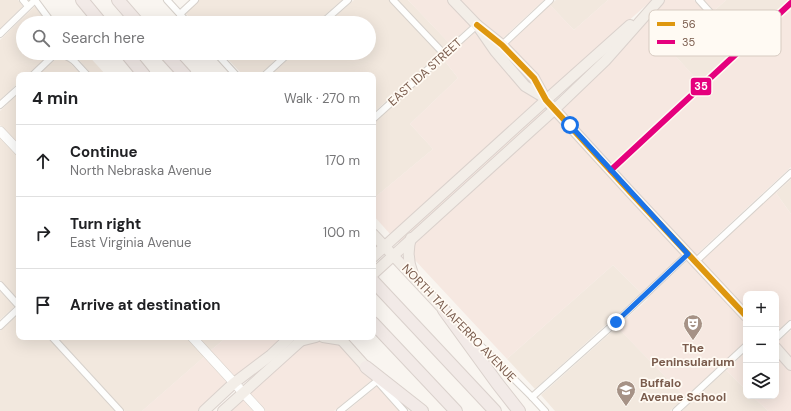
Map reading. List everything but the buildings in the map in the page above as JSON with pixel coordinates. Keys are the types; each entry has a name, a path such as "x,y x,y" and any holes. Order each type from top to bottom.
{"highway":[{"path":"118,0 132,16"},
{"path":"82,1 95,16"},
{"path":"132,60 142,72"},
{"path":"171,60 181,72"},
{"path":"376,284 495,411"},
{"path":"444,310 519,411"},
{"path":"376,325 456,411"},
{"path":"366,367 422,411"}],"main road":[{"path":"453,0 477,25 502,45 534,78 546,100"},
{"path":"376,255 546,100 659,0"},
{"path":"650,10 659,0"},
{"path":"376,271 606,61 649,12"},
{"path":"477,25 495,51 525,86 546,100 555,109 743,313"},
{"name":"NORTH TALIAFERRO AVENUE","path":"376,237 444,310"},
{"path":"411,238 408,256 413,276"},
{"path":"204,411 234,382 271,355 287,340"},
{"path":"222,411 301,340"},
{"path":"341,340 366,367"},
{"path":"779,351 791,365"}],"street":[{"path":"23,0 28,6"},
{"path":"18,16 35,0 47,16"},
{"path":"167,0 180,14 195,0"},
{"path":"330,16 348,0"},
{"path":"393,0 444,54"},
{"path":"502,45 550,0"},
{"path":"699,0 708,10"},
{"path":"781,12 791,3"},
{"path":"0,34 16,18"},
{"name":"EAST IDA STREET","path":"376,116 477,25"},
{"path":"610,170 733,56"},
{"path":"35,72 48,60"},
{"path":"73,60 84,72"},
{"path":"222,60 233,72"},
{"path":"268,72 281,60"},
{"path":"0,105 16,91"},
{"path":"0,131 16,148"},
{"path":"532,397 616,322 791,173"},
{"path":"0,285 16,304"},
{"path":"0,326 16,310"},
{"name":"NORTH TALIAFERRO AVENUE","path":"444,310 545,411"},
{"path":"779,335 791,324"},
{"path":"55,340 120,411"},
{"path":"195,340 260,411"},
{"path":"676,411 743,349"},
{"path":"366,367 404,411"},
{"path":"340,411 377,381"}],"shaded area":[{"path":"0,0 18,0 23,6 0,29"},
{"path":"197,0 342,0 324,16 188,16 184,12"},
{"path":"354,0 408,0 450,44 376,110 376,72 274,72 287,60 376,60 376,16 336,16"},
{"path":"408,0 448,0 471,25 450,44"},
{"path":"458,0 544,0 501,40 479,23"},
{"path":"556,0 608,0 574,30 550,5"},
{"path":"608,0 652,0 547,93 507,45 550,5 574,30"},
{"path":"665,0 694,0 703,10 656,10"},
{"path":"704,0 726,0 715,10 713,10"},
{"path":"726,0 788,0 777,10 715,10"},
{"path":"35,6 42,16 25,16"},
{"path":"791,8 791,167 695,256 616,171 740,56 781,56 781,17"},
{"path":"649,18 649,56 676,56 699,82 610,165 560,109 608,64"},
{"path":"16,24 16,60 43,60 30,72 16,72 16,85 0,100 0,40"},
{"path":"476,31 540,100 391,235 376,218 376,196 433,149 410,124 458,78 444,60"},
{"path":"676,56 727,56 699,82"},
{"path":"55,60 67,60 79,72 41,72"},
{"path":"79,60 92,60 103,72 89,72"},
{"path":"229,60 275,60 262,72 240,72"},
{"path":"444,60 458,78 410,124 433,149 376,196 376,121"},
{"path":"16,96 16,143 0,125 0,111"},
{"path":"546,105 550,108 410,234 408,234 408,236 399,243 397,241"},
{"path":"555,114 683,254 641,293 613,265 507,359 412,257 414,241"},
{"path":"0,136 16,153 16,297 0,280"},
{"path":"791,178 776,193 791,214 791,319 779,329 779,291 743,291 743,308 700,262"},
{"path":"791,179 791,214 776,193"},
{"path":"688,260 743,319 743,344 685,397 617,327 648,299 647,298"},
{"path":"613,265 641,293 535,389 507,359"},
{"path":"0,291 15,306 0,320"},
{"path":"16,317 16,340 50,340 115,411 0,411 0,331"},
{"path":"617,327 685,397 670,411 555,411 541,395"},
{"path":"791,330 791,359 779,346 779,340"},
{"path":"60,340 190,340 205,356 142,411 125,411"},
{"path":"200,340 223,340 210,351"},
{"path":"223,340 281,340 274,348 234,377 210,351"},
{"path":"313,341 340,344 372,380 334,411 265,411 249,393 303,344"},
{"path":"743,355 743,387 726,370"},
{"path":"205,356 229,382 198,411 142,411"},
{"path":"779,357 791,370 791,411 768,411 755,399 779,399"},
{"path":"726,370 743,387 743,399 755,399 768,411 682,411"},
{"path":"377,386 400,411 347,411"},
{"path":"243,398 255,411 229,411"}],"transit line":[{"name":"35","path":"781,12 791,3"},
{"name":"56","path":"477,25 502,45 534,78 546,100 743,313"},
{"name":"35","path":"611,170 734,56"}],"place":[{"name":"The Peninsularium","path":"693,341"},
{"name":"Buffalo Avenue School","path":"626,407"}],"route":[{"path":"570,125 688,254 616,322"}]}
